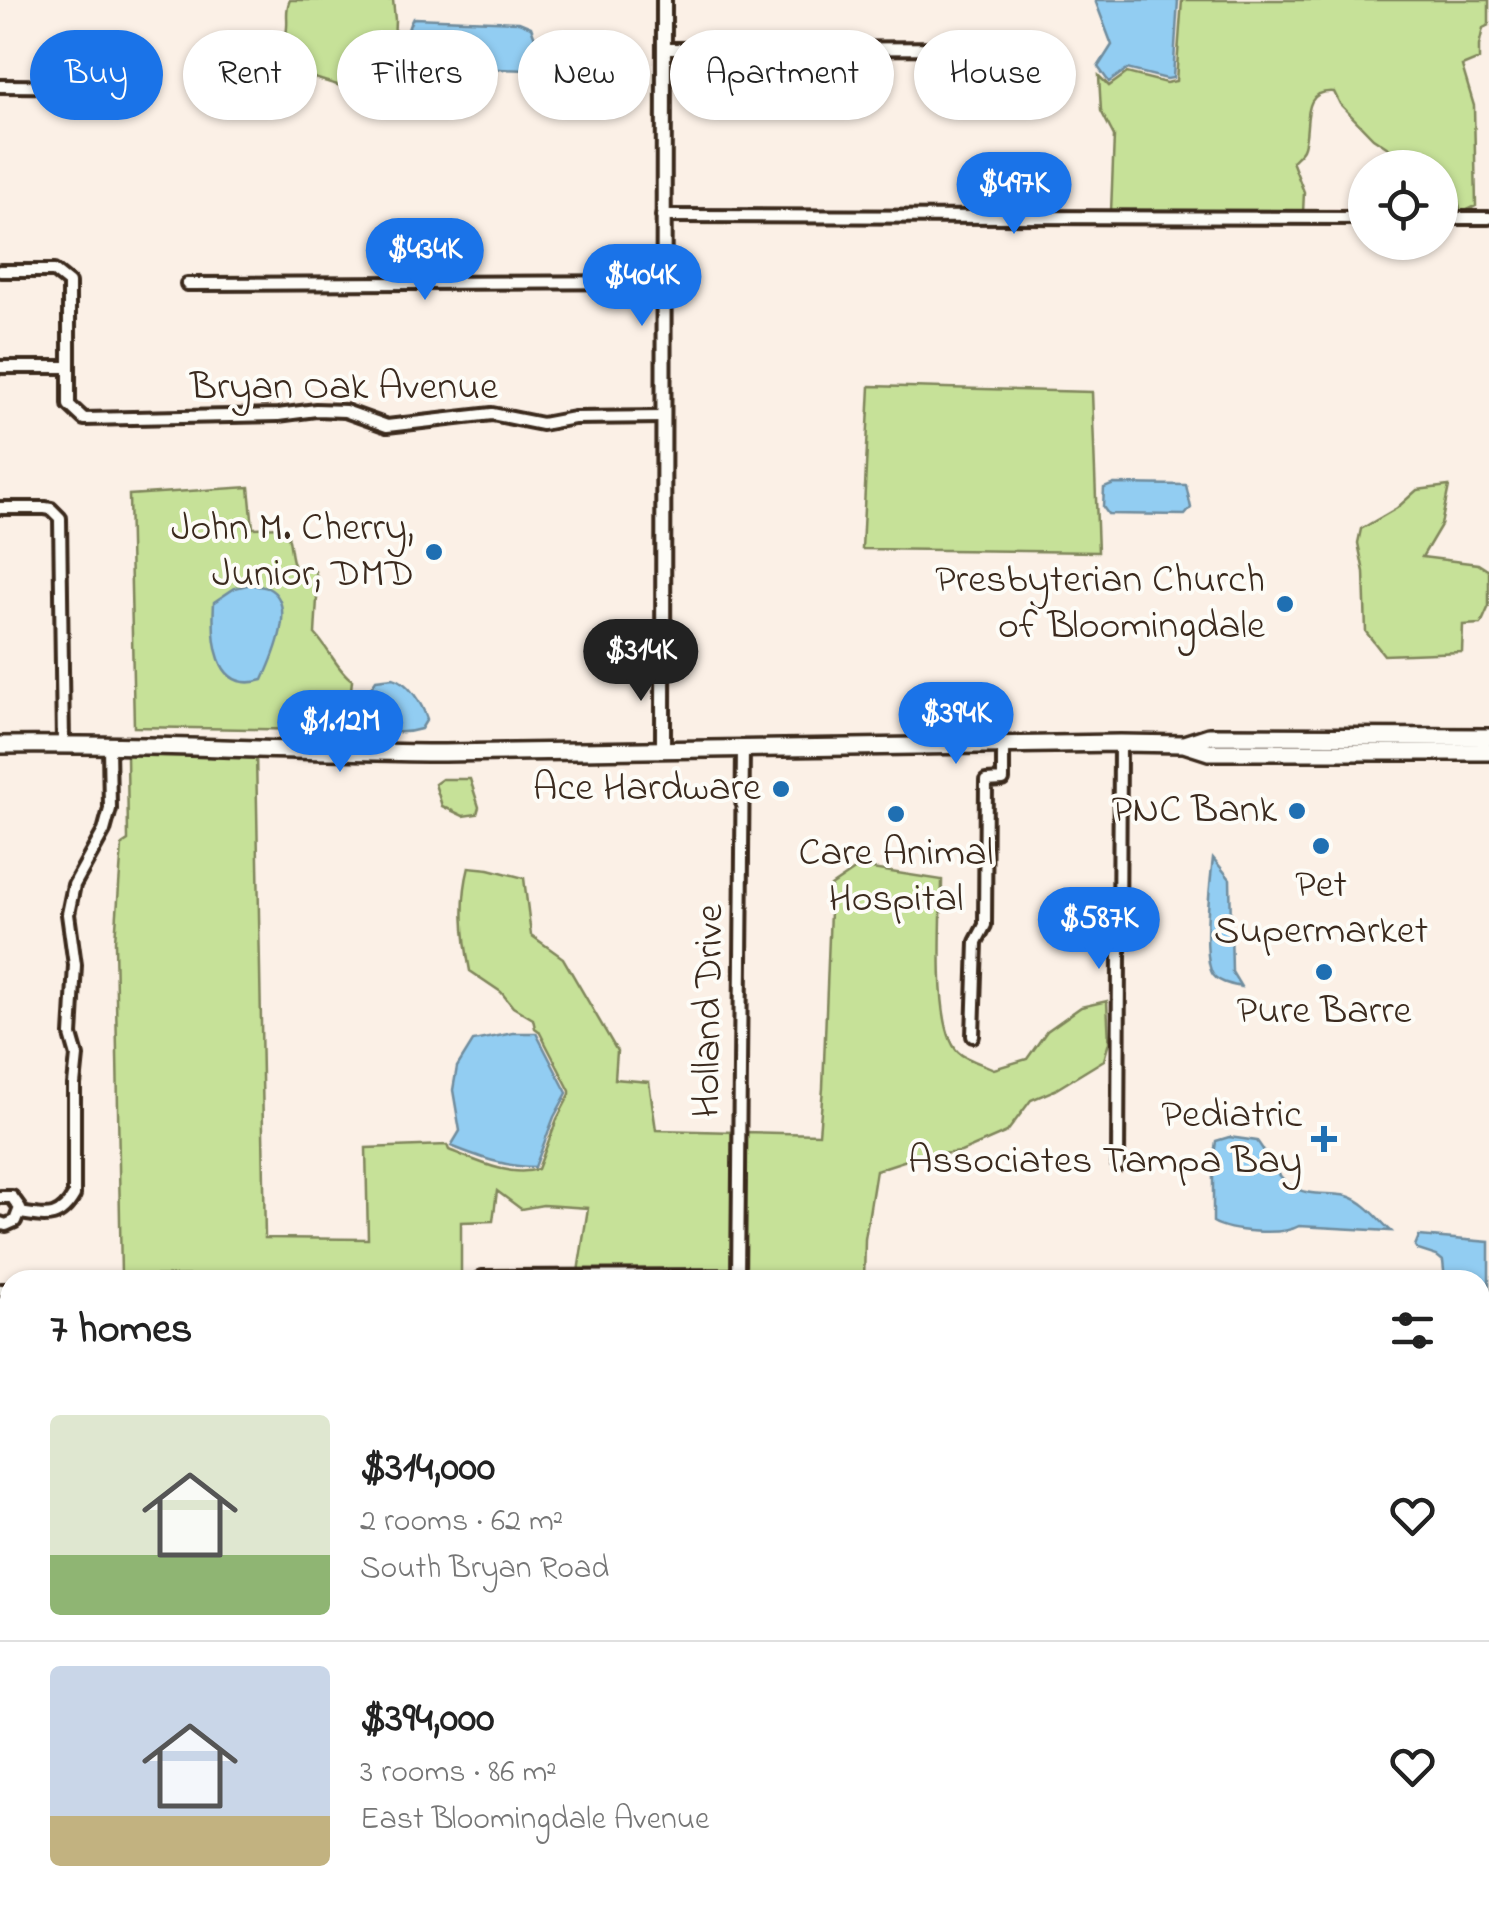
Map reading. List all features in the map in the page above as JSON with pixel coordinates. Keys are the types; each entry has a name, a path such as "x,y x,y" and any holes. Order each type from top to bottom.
{"main road":[{"path":"1184,744 1209,736 1489,737"},
{"path":"0,745 354,752 1120,743 1184,744 1210,752 1489,752"}],"street":[{"path":"663,749 664,0"},
{"path":"663,49 914,48"},
{"path":"0,86 30,86"},
{"path":"662,216 1348,218"},
{"path":"1458,218 1489,218"},
{"name":"Bryan Oak Avenue","path":"0,272 54,271 69,282 69,405 84,420 278,415 316,410 345,411 387,426 492,414 542,424 574,418 662,417"},
{"path":"187,284 663,282"},
{"path":"0,367 69,366"},
{"path":"0,508 51,509 62,525 63,744"},
{"path":"973,1036 976,942 985,925 986,780 1004,780 1003,743"},
{"path":"1118,1164 1120,743"},
{"path":"20,1213 52,1217 66,1208 74,1195 77,1056 72,1035 75,965 68,914 74,885 104,831 110,809 109,745"},
{"name":"Holland Drive","path":"738,1270 743,748"},
{"path":"0,1197 15,1200 20,1213"},
{"path":"0,1224 11,1224 20,1213"}],"green space":[{"path":"290,0 393,0 395,30 337,30 337,85 317,79 317,30 287,30"},
{"path":"1182,0 1489,0 1489,25 1483,28 1479,59 1462,66 1474,106 1476,206 1461,213 1458,150 1391,150 1373,138 1340,104 1334,92 1323,93 1311,103 1303,149 1292,161 1304,192 1303,213 1111,212 1114,136 1101,111 1099,76 1109,86 1127,73 1166,83 1176,81"},
{"path":"870,386 1092,392 1098,552 862,549"},
{"path":"1449,486 1441,525 1422,557 1478,564 1489,571 1489,606 1481,624 1463,625 1462,652 1384,655 1366,632 1364,572 1358,543 1361,529 1397,508 1417,490"},
{"path":"249,487 253,528 284,527 295,567 315,571 315,634 352,680 350,701 370,736 315,730 134,727 129,495"},
{"path":"127,751 256,754 265,1238 368,1239 366,1148 447,1145 449,1150 493,1167 538,1169 570,1091 533,1019 470,971 463,919 469,867 524,878 531,935 563,958 617,1051 615,1079 649,1082 656,1130 735,1132 733,1270 578,1270 588,1208 543,1205 521,1209 497,1191 493,1221 461,1222 461,1270 121,1270 115,941 122,845 128,841"},
{"path":"442,779 470,779 479,807 477,814 463,816 442,806 435,784"},
{"path":"859,867 942,880 942,996 950,1039 961,1055 994,1069 1027,1059 1047,1031 1081,1007 1107,1001 1109,1042 1104,1060 1031,1100 1007,1132 961,1152 919,1156 876,1170 864,1270 742,1270 744,1132 819,1134 831,886"}],"water":[{"path":"1095,0 1178,0 1173,78 1127,69 1109,82 1098,67 1112,45"},
{"path":"413,18 519,22 532,30 518,30 518,70 498,69 498,30 408,29"},
{"path":"1114,484 1186,485 1191,508 1185,515 1108,514 1103,507 1104,488"},
{"path":"251,584 277,595 282,618 277,645 263,680 246,682 234,679 219,659 214,602 235,588"},
{"path":"393,678 409,689 422,707 427,719 421,729 393,732 369,722 367,700 373,685 376,680"},
{"path":"1213,858 1230,879 1232,972 1241,987 1217,979 1209,963"},
{"path":"536,1033 567,1093 535,1167 502,1163 451,1146 460,1131 453,1090 457,1067 473,1041"},
{"path":"1229,1137 1257,1141 1275,1170 1291,1186 1304,1192 1354,1198 1391,1231 1299,1226 1256,1232 1213,1222 1216,1141"},
{"path":"1419,1236 1489,1242 1489,1270 1444,1270 1443,1261 1437,1256 1415,1246"}],"place":[{"name":"John M. Cherry, Junior, DMD","path":"434,552"},
{"name":"Presbyterian Church of Bloomingdale","path":"1285,604"},
{"name":"Ace Hardware","path":"781,789"},
{"name":"PNC Bank","path":"1297,811"},
{"name":"Care Animal Hospital","path":"896,814"},
{"name":"Pet Supermarket","path":"1321,846"},
{"name":"Pure Barre","path":"1324,972"},
{"name":"Pediatric Associates Tampa Bay","path":"1324,1139"}]}
